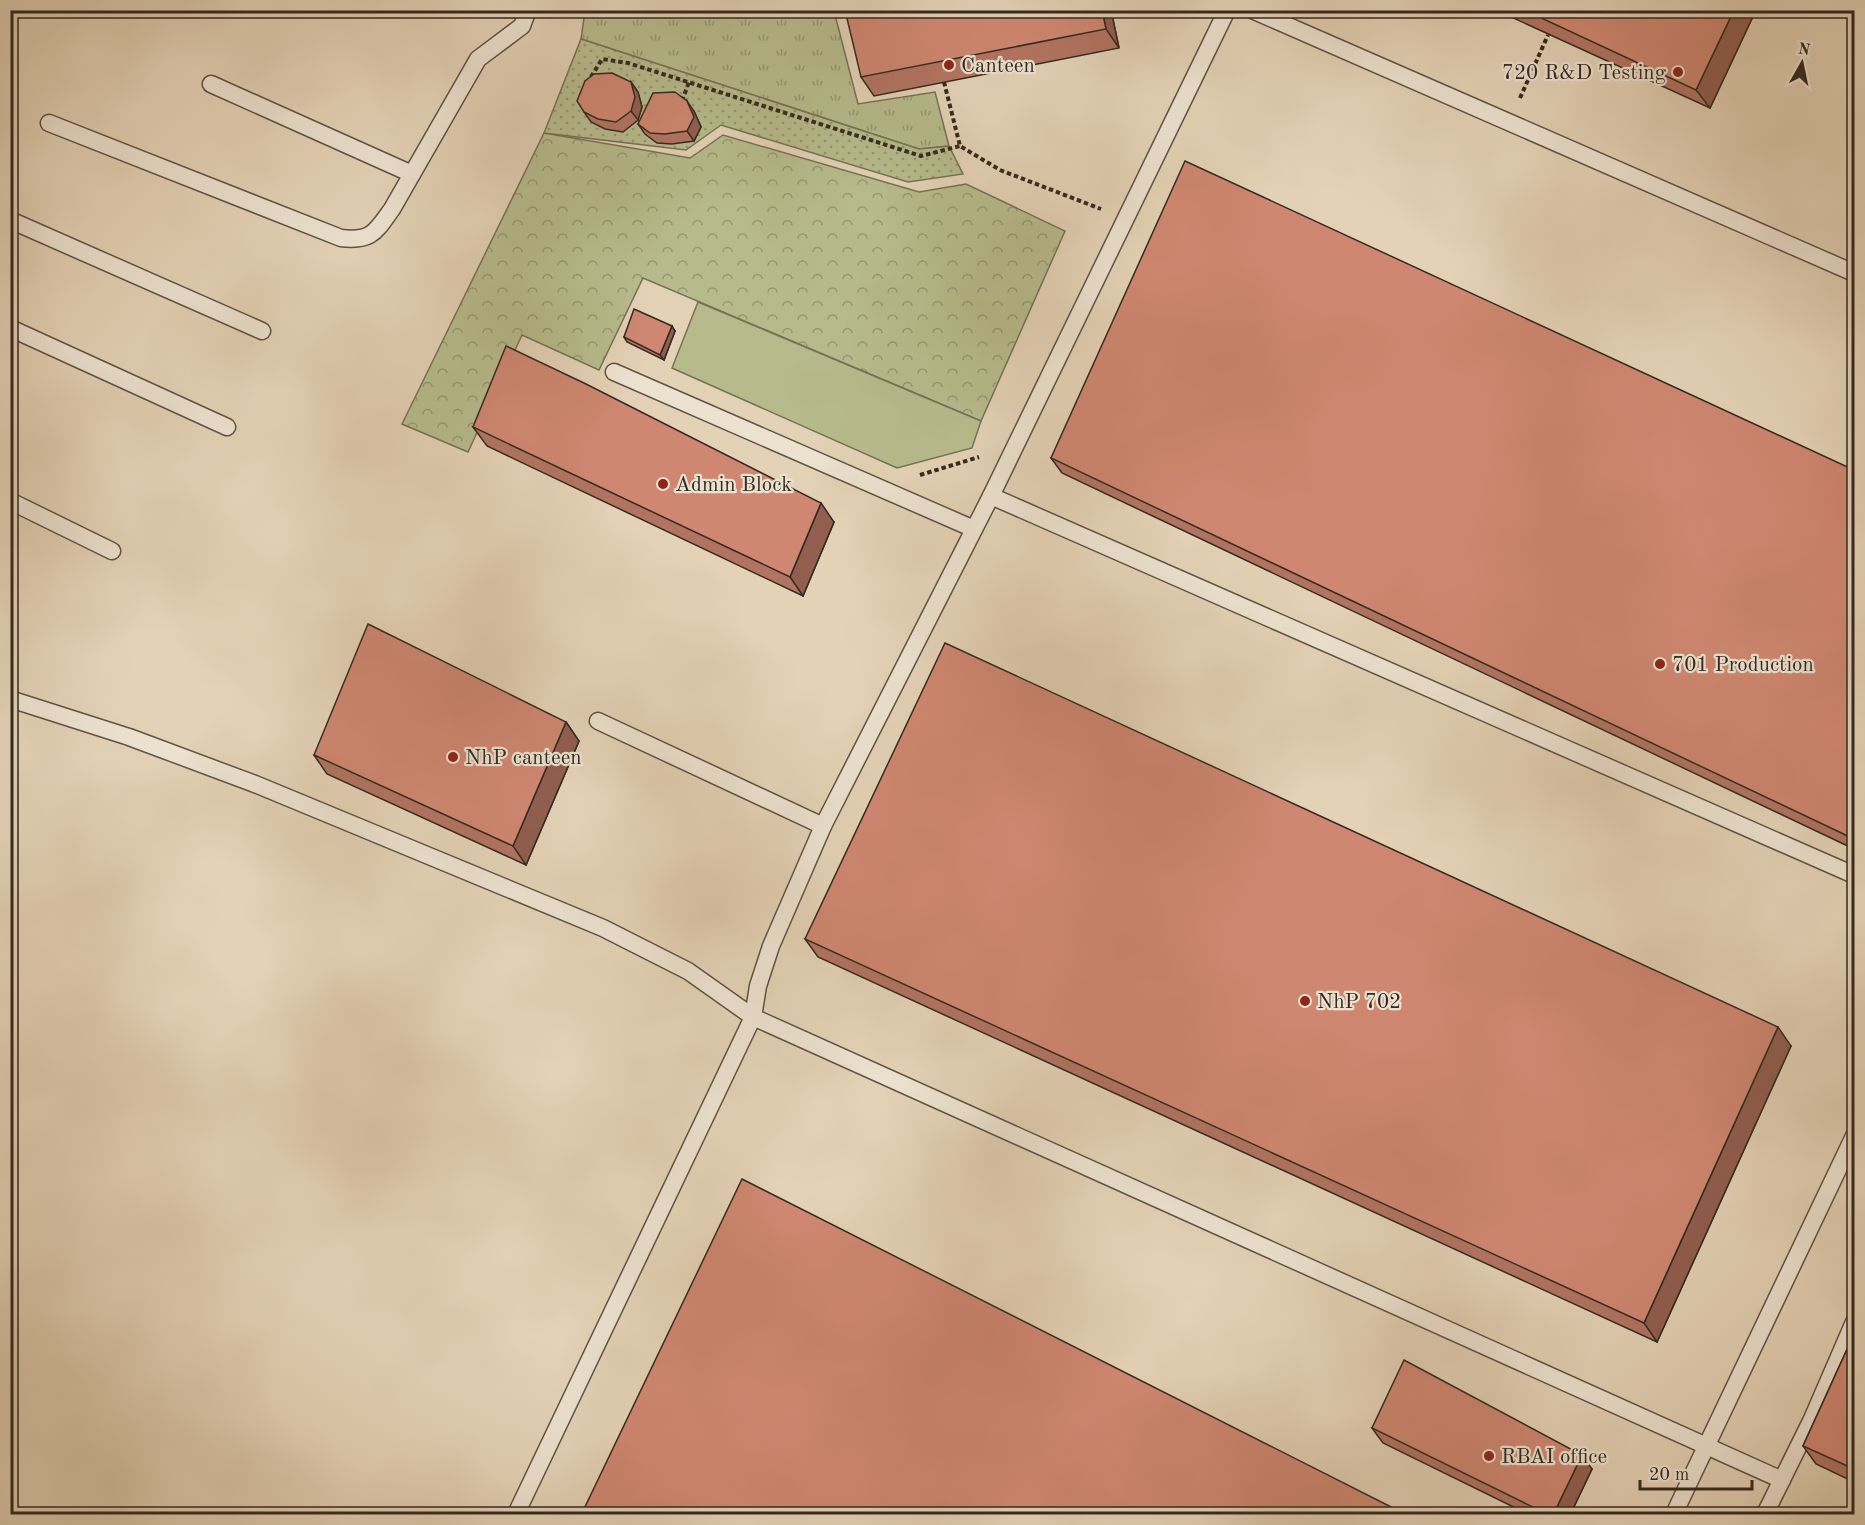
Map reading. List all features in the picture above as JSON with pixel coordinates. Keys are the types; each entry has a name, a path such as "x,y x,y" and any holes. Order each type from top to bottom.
{"lane":[{"path":"49,123 341,238 356,240 369,236 377,230 392,209 478,59 522,26 528,10"},
{"path":"516,1515 753,1017 758,986 771,946 823,826 991,496 1227,10"},
{"path":"1252,10 1854,273"},
{"path":"211,84 412,174"},
{"path":"10,220 262,332"},
{"path":"10,328 227,427"},
{"path":"614,372 974,529"},
{"path":"991,496 1854,875"},
{"path":"10,501 112,551"},
{"path":"10,699 129,736 255,784 603,928 688,972 753,1017 1782,1480"},
{"path":"598,721 823,826"},
{"path":"1674,1515 1854,1136"},
{"path":"1765,1515 1812,1419 1854,1322"}],"path":[{"path":"589,80 603,59 628,63 921,156 960,146"},
{"path":"681,102 689,82"},
{"path":"944,82 960,146 1000,170 1102,210"},
{"path":"920,475 986,455"}],"green space":[{"path":"585,11 834,11 858,104 935,92 949,146 919,149 581,39"},
{"path":"581,39 919,149 949,146 963,174 908,182 721,125 686,150 544,133"},
{"path":"544,133 690,158 723,135 919,192 966,184 1065,231 981,421 643,278 599,370 522,335 468,452 402,424"},
{"path":"698,302 981,421 972,448 897,468 672,368"}],"building":[{"name":"Canteen","path":"845,10 1102,10 1106,29 861,77"},
{"name":"720 R&D Testing","path":"1524,10 1734,10 1696,90"},
{"path":"612,73 631,82 635,97 631,111 616,122 598,119 584,112 577,101 585,81 594,74"},
{"path":"675,92 687,101 694,117 687,131 665,134 650,133 638,124 653,93"},
{"name":"701 Production","path":"1185,161 1854,470 1854,839 1051,458"},
{"path":"634,309 672,326 660,355 624,337"},
{"name":"Admin Block","path":"506,346 821,503 790,577 473,427"},
{"name":"NhP canteen","path":"368,624 566,722 513,846 314,755"},
{"name":"NhP 702","path":"945,643 1778,1027 1644,1323 805,939"},
{"path":"742,1179 1407,1515 589,1515 583,1511"},
{"path":"1854,1334 1854,1469 1803,1446"},
{"name":"RBAI office","path":"1404,1360 1582,1455 1553,1515 1372,1428"}],"place":[{"name":"Canteen","path":"949,65"},
{"name":"720 R&D Testing","path":"1678,72"},
{"name":"Admin Block","path":"663,484"},
{"name":"701 Production","path":"1660,664"},
{"name":"NhP canteen","path":"453,757"},
{"name":"NhP 702","path":"1305,1001"},
{"name":"RBAI office","path":"1489,1456"}]}
